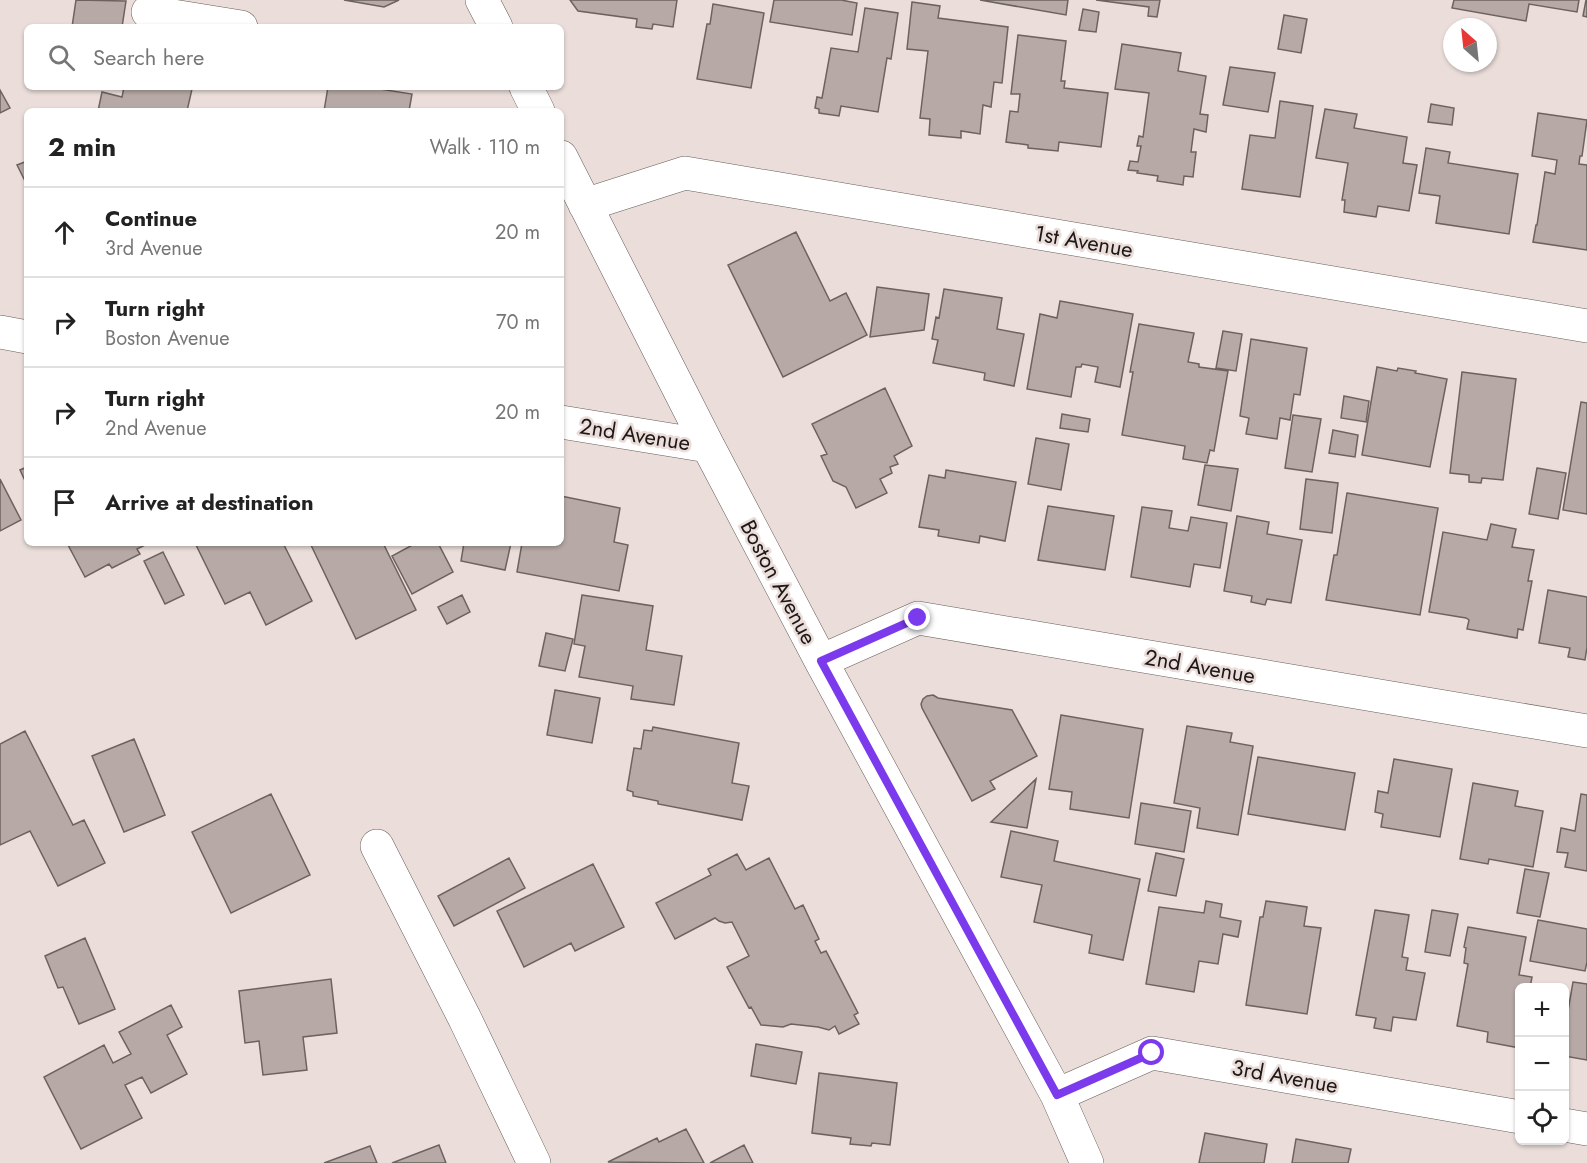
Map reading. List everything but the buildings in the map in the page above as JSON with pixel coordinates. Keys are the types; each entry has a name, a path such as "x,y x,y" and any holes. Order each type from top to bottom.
{"street":[{"path":"482,0 494,24"},
{"path":"147,12 222,24"},
{"path":"528,90 536,108"},
{"name":"Boston Avenue","path":"564,163 708,446 821,661 1057,1095 1087,1163"},
{"name":"1st Avenue","path":"585,205 685,173 1587,326"},
{"path":"0,332 24,336"},
{"name":"2nd Avenue","path":"564,422 708,446"},
{"name":"2nd Avenue","path":"821,661 918,618 1587,731"},
{"path":"377,846 465,1019 534,1163"},
{"name":"3rd Avenue","path":"1057,1095 1152,1053 1515,1117"},
{"path":"1569,1126 1587,1129"}],"route":[{"path":"918,618 821,661 1057,1095 1152,1053"}]}
